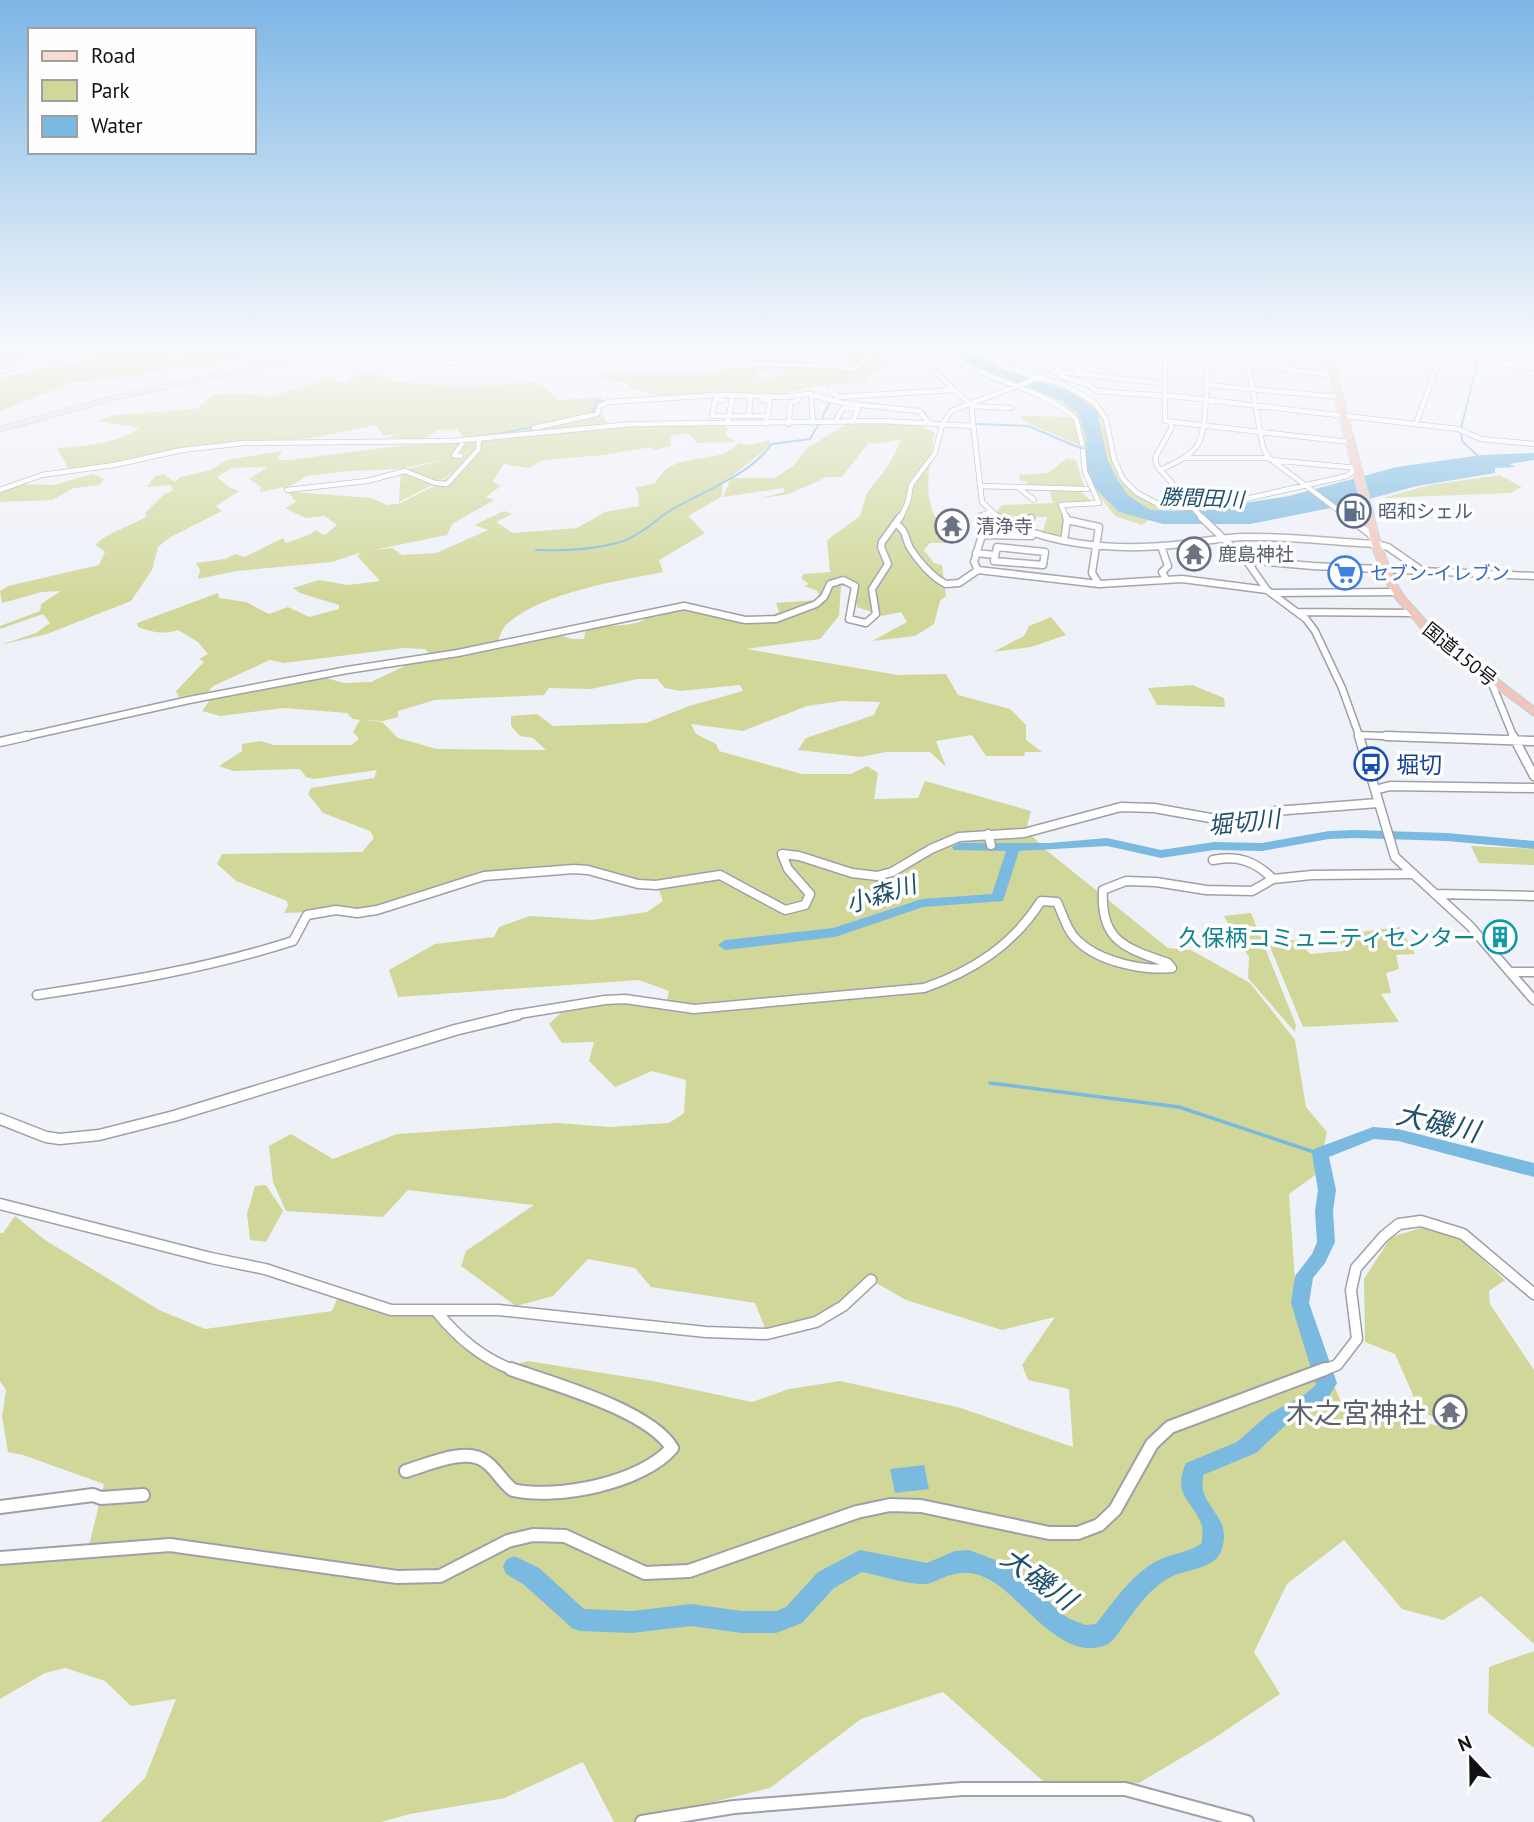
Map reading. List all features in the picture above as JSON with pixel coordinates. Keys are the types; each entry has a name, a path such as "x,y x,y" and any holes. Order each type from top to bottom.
{"highway":[{"name":"国道150号","path":"1348,431 1375,540 1384,568 1396,592 1431,633 1534,712"}],"street":[{"path":"0,490 42,475 221,445 319,440 465,440 534,431"},
{"path":"0,742 189,700 325,674 458,653 665,609 684,606 745,620 776,619 816,604 824,597 830,584 843,580 853,582 855,586 849,620 866,623 876,614 872,589 888,564 882,542 897,524 908,502 911,485 935,453 941,431"},
{"path":"975,431 982,502 990,512 1006,523 1032,534 1064,541 1161,546 1221,538 1375,540"},
{"path":"1079,431 1082,444"},
{"path":"1110,431 1116,467 1128,486 1160,505 1190,508 1248,499 1308,487 1358,471"},
{"path":"1170,431 1155,457 1160,470 1207,526 1246,560 1269,592 1296,612 1315,631 1325,649 1358,735 1395,857 1410,874 1470,926 1534,999"},
{"path":"1160,470 1185,458 1199,444 1200,431"},
{"path":"1238,431 1350,442"},
{"path":"1260,431 1263,448 1270,459 1375,540 1421,570"},
{"path":"1463,431 1481,439 1534,444"},
{"path":"287,490 367,481 405,471 435,483 447,484 478,450 479,438"},
{"path":"461,456 454,455 465,440"},
{"path":"1064,541 1067,520 1061,505 1098,503 1084,471 1083,452"},
{"path":"1185,458 1270,459 1358,471"},
{"path":"980,486 1087,489"},
{"path":"1019,488 1034,500"},
{"path":"978,570 974,562 982,535 980,516 990,512"},
{"path":"1031,519 1032,534"},
{"path":"1067,520 1099,527 1092,573 1099,584"},
{"path":"897,524 906,532 906,543 938,582 958,584 968,580 978,570"},
{"path":"982,535 1026,537 1032,534"},
{"path":"1088,536 1097,541"},
{"path":"1161,546 1168,566 1162,572 1166,579"},
{"path":"997,547 1045,552 1043,565 994,561 995,555 997,547"},
{"path":"976,554 995,555"},
{"path":"1246,560 1313,566 1534,576"},
{"path":"978,570 1099,584 1166,579 1192,580 1269,592 1396,592"},
{"path":"1296,612 1413,613"},
{"path":"1490,679 1515,740 1534,776"},
{"path":"1358,735 1534,741"},
{"path":"1375,790 1390,786 1534,788"},
{"path":"37,995 139,979 264,950 293,941 307,915 336,910 357,913 377,910 484,876 588,870 638,884 656,885 720,875 785,910 804,906 810,894 788,869 782,854 799,856 852,873 877,876 892,872 951,840 1024,832 1132,805 1225,822 1309,807 1378,803"},
{"path":"988,834 991,845"},
{"path":"1213,860 1229,856 1242,858 1257,865 1273,880"},
{"path":"0,1119 46,1137 60,1139 99,1135 174,1116 455,1030 508,1016 605,1000 625,999 694,1009 925,988 948,981 1011,940 1041,901 1046,899 1058,902 1066,925 1087,947 1159,971 1172,968 1168,962 1125,948 1114,939 1105,922 1103,890 1126,881 1156,882 1206,890 1252,891 1273,880 1312,875 1410,874"},
{"path":"1436,894 1534,896"},
{"path":"1510,972 1534,972"},
{"path":"0,1205 265,1269 391,1310 437,1312 469,1308 706,1332 767,1334 816,1322 843,1306 871,1280"},
{"path":"0,1558 170,1545 397,1577 440,1576 508,1541 533,1535 565,1536 645,1573 690,1571 857,1512 890,1505 921,1506 1049,1533 1078,1532 1098,1525 1115,1510 1152,1444 1170,1427 1337,1365 1357,1339 1351,1290 1356,1268 1384,1236 1399,1224 1422,1221 1463,1234 1534,1294"},
{"path":"406,1471 460,1457 476,1456 488,1462 512,1489 536,1494 591,1486 630,1475 664,1461 673,1448 666,1436 628,1415 567,1387 512,1371 492,1361 466,1344 437,1312"},
{"path":"0,1507 93,1495 101,1498 143,1495"},
{"path":"642,1822 734,1807 962,1789 1125,1789 1247,1822"}],"green space":[{"path":"346,431 312,438 179,450 135,461 69,469 57,448 111,441 131,433"},
{"path":"380,431 436,431 424,439 389,438 395,434 383,435"},
{"path":"458,431 727,431 726,435 736,442 697,443 688,433 671,436 671,446 654,450 652,447 604,455 544,460 528,468 504,464 492,482 501,486 486,497 494,500 452,524 447,535 374,550 392,548 402,555 436,553 488,530 474,525 504,511 512,514 496,522 513,533 577,528 605,512 639,506 635,488 655,483 661,474 677,463 725,453 739,443 749,445 770,440 770,446 723,483 721,497 688,516 705,533 659,560 663,572 582,589 540,604 507,624 497,643 554,632 571,639 584,639 586,626 608,621 611,626 632,624 673,607 754,619 779,612 776,603 819,600 818,591 804,586 809,584 801,578 804,574 830,572 827,540 860,516 867,493 888,466 902,439 874,444 869,442 842,477 827,477 789,494 757,499 784,492 784,488 723,497 731,478 775,478 794,465 806,449 835,431 934,432 928,489 938,521 936,535 939,538 956,539 954,543 930,543 924,550 934,563 942,565 946,596 940,601 934,624 915,636 872,641 907,622 901,612 882,616 857,607 854,587 841,586 839,616 820,639 746,649 898,675 946,674 958,695 1010,709 1026,725 1026,740 1042,752 1025,752 1024,756 986,756 972,735 936,741 946,767 930,752 886,752 861,757 798,750 806,738 874,715 880,702 841,701 807,706 743,731 691,724 696,734 716,744 719,751 802,774 851,774 867,766 878,773 874,799 918,798 925,781 1031,811 1026,830 1046,850 1168,948 1191,950 1250,983 1295,1040 1306,1107 1327,1132 1318,1173 1289,1194 1296,1295 1344,1409 1463,1430 1420,1411 1395,1354 1365,1342 1364,1279 1391,1237 1421,1228 1457,1236 1505,1280 1489,1291 1490,1304 1534,1370 1534,1644 1481,1596 1443,1620 1402,1609 1344,1540 1287,1584 1254,1652 1280,1694 1213,1739 1139,1783 1052,1789 943,1692 861,1719 770,1788 633,1822 614,1822 583,1762 505,1798 410,1814 381,1822 100,1822 145,1778 176,1699 131,1706 105,1681 65,1668 45,1673 0,1699 0,1566 87,1554 104,1484 8,1452 2,1417 6,1390 0,1381 0,1233 3,1233 15,1216 45,1240 159,1310 205,1329 332,1311 338,1297 387,1309 441,1317 501,1368 528,1361 653,1381 752,1402 789,1389 840,1381 961,1408 1073,1447 1069,1389 1028,1380 1022,1365 1055,1317 1002,1330 906,1300 871,1280 830,1314 768,1335 755,1303 651,1287 635,1268 588,1259 553,1296 516,1306 461,1266 466,1251 534,1205 408,1190 383,1217 286,1211 273,1182 269,1146 291,1134 333,1159 397,1134 557,1123 609,1127 669,1123 684,1113 686,1080 652,1071 615,1087 589,1061 594,1042 562,1043 549,1024 567,1007 625,999 666,1005 669,991 639,980 398,997 389,970 435,944 494,937 499,927 530,916 592,920 647,912 663,901 659,890 623,884 603,873 526,870 476,878 373,910 284,913 288,906 287,901 236,881 217,864 222,854 362,852 374,838 370,831 323,813 308,794 311,788 374,778 377,770 314,779 306,777 300,769 233,771 219,766 242,751 242,744 261,741 274,745 351,745 359,739 353,732 360,720 353,719 347,713 285,708 220,716 202,711 210,700 323,677 344,683 371,682 430,654 425,649 404,648 284,663 270,660 213,686 208,692 179,697 176,691 204,662 199,659 208,654 198,642 178,630 158,632 138,627 137,623 218,593 219,598 246,602 269,614 288,607 309,617 339,609 339,605 300,593 293,588 319,580 348,585 380,581 357,556 362,552 332,562 236,571 198,579 200,570 196,563 225,559 235,554 244,557 283,538 286,543 315,530 325,535 337,525 325,516 305,518 285,508 296,502 289,493 371,498 387,505 401,503 436,485 475,458 475,452 451,474 399,502 401,471 450,458 400,469 307,476 290,486 260,492 261,487 249,479 268,467 232,468 217,477 230,488 239,491 216,506 222,511 169,538 158,547 152,570 131,601 47,634 0,645 36,633 50,623 43,614 0,629 0,626 40,611 41,604 61,591 42,592 2,603 0,591 8,586 99,565 105,552 96,545 112,533 147,516 145,513 163,495 173,490 171,485 147,487 154,477 163,474 175,482 180,477 211,470 227,460 282,451 278,460 477,440 465,440","holes":["638,679 657,679 665,688 680,691 740,685 743,691 689,706 646,723 553,726 537,714 511,716 511,726 520,736 533,738 546,750 437,749 398,738 382,722 365,720 383,721 398,717 398,711 435,700 544,695 549,688 591,689"]},
{"path":"1046,431 1077,431 1081,442 1079,445"},
{"path":"1081,431 1107,431 1112,457 1137,495 1165,508 1142,525 1115,516 1097,493 1085,456"},
{"path":"1067,458 1076,460 1085,489 1080,491 1094,503 1062,504 1062,537 1042,534 1047,517 1000,518 996,512 1002,505 1053,503 1049,490 1031,489 1026,482 1020,480 1019,475 1048,473"},
{"path":"92,474 104,479 99,485 74,488 52,500 0,502 0,491 18,484 54,485"},
{"path":"1500,475 1522,487 1510,493 1382,498 1430,485"},
{"path":"1051,617 1066,635 1031,647 993,652 1024,636 1029,626"},
{"path":"1192,685 1224,698 1225,707 1157,705 1148,688"},
{"path":"1471,846 1534,849 1534,865 1479,863"},
{"path":"1251,913 1296,1025 1295,1032 1248,978 1249,957 1224,916"},
{"path":"1400,927 1415,954 1396,955 1399,969 1386,973 1391,993 1381,994 1399,1022 1303,1027 1268,942 1299,940 1310,954 1344,951 1336,935"},
{"path":"266,1185 283,1211 266,1242 250,1240 247,1214 255,1186"},
{"path":"1534,1651 1534,1748 1488,1713 1489,1667"}],"water":[{"path":"1084,431 1101,431 1107,459 1118,481 1128,495 1150,510 1181,511 1289,496 1397,467 1482,455 1534,453 1534,460 1509,464 1516,467 1495,468 1495,473 1417,486 1351,504 1250,524 1163,524 1119,512 1095,488 1085,472"},
{"path":"924,1465 929,1489 895,1493 890,1469"}],"waterway":[{"path":"492,435 512,431"},
{"path":"536,550 587,549 631,538 668,512 738,474 762,456 772,444 810,439 815,431"},
{"path":"1040,431 1085,450"},
{"path":"1461,431 1462,441 1480,458"},
{"name":"堀切川","path":"1014,847 1107,842 1161,854 1214,846 1262,847 1329,835 1355,834 1447,837 1534,845"},
{"name":"堀切川","path":"959,847 1014,847"},
{"name":"小森川","path":"725,945 835,932 922,903 998,898 1014,847"},
{"path":"990,1083 1179,1107 1320,1154"},
{"name":"大磯川","path":"514,1567 531,1576 580,1620 632,1622 691,1615 742,1622 776,1622 794,1615 826,1580 860,1561 927,1574 955,1562 969,1561 998,1572 1029,1596 1061,1627 1085,1636 1102,1635 1131,1597 1148,1580 1167,1567 1201,1556 1212,1548 1213,1525 1192,1492 1193,1470 1244,1449 1283,1415 1318,1397 1327,1383 1300,1303 1304,1276 1319,1258 1326,1242 1324,1211 1327,1190 1320,1154 1373,1133 1398,1135 1534,1170"}],"place":[{"name":"昭和シェル","path":"1354,511"},
{"name":"清浄寺","path":"952,526"},
{"name":"鹿島神社","path":"1194,554"},
{"name":"セブン-イレブン","path":"1345,573"},
{"name":"堀切","path":"1371,764"},
{"name":"久保柄コミュニティセンター","path":"1500,937"},
{"name":"木之宮神社","path":"1450,1412"}],"water label":[{"name":"勝間田川","path":"1202,498"}]}
